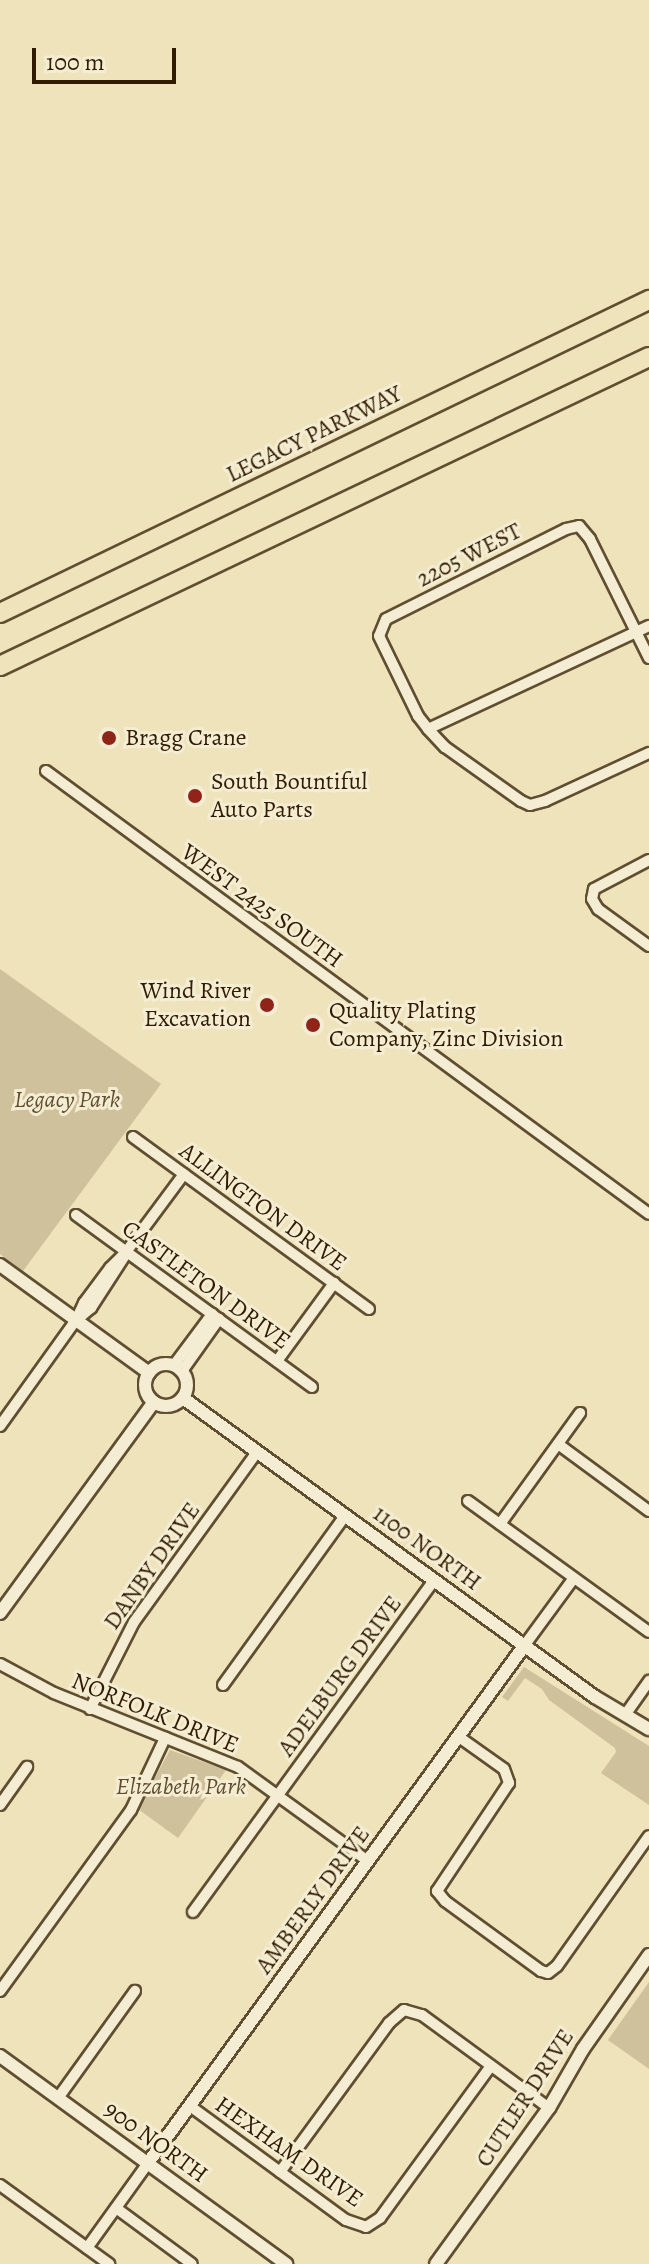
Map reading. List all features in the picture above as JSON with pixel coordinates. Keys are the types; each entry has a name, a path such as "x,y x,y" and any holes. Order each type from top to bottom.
{"highway":[{"name":"LEGACY PARKWAY","path":"0,613 649,300"},
{"path":"0,666 649,357"}],"street":[{"name":"2205 WEST","path":"428,729 418,716 379,636 380,626 399,612 566,529 579,526 590,539 636,632"},
{"path":"649,626 428,729 445,747 530,805 649,753"},
{"path":"636,632 649,658"},
{"name":"WEST 2425 SOUTH","path":"46,771 649,1214"},
{"path":"649,860 594,889 592,899 598,909 649,946"},
{"name":"ALLINGTON DRIVE","path":"133,1137 369,1309"},
{"path":"0,1426 76,1320 101,1279 126,1252 184,1174"},
{"name":"CASTLETON DRIVE","path":"76,1215 312,1387"},
{"path":"0,1265 149,1373"},
{"path":"277,1361 334,1283"},
{"path":"178,1368 216,1316"},
{"path":"160,1364 178,1368 187,1382 183,1398 169,1406 154,1402 146,1388 149,1373 160,1364"},
{"name":"1100 NORTH","path":"183,1398 524,1646 649,1729"},
{"path":"0,1613 154,1402"},
{"path":"500,1524 580,1413"},
{"path":"558,1444 649,1511"},
{"name":"DANBY DRIVE","path":"90,1709 134,1622 257,1452"},
{"path":"468,1501 649,1632"},
{"path":"223,1685 345,1516"},
{"name":"AMBERLY DRIVE","path":"87,2248 574,1578"},
{"name":"ADELBURG DRIVE","path":"193,1912 434,1580"},
{"name":"NORFOLK DRIVE","path":"0,1664 90,1709 238,1767 368,1861"},
{"path":"625,1715 649,1681"},
{"path":"459,1737 504,1769 509,1783 437,1891 445,1901 548,1973 557,1966 649,1836"},
{"path":"0,1991 131,1810 165,1738"},
{"path":"0,1805 27,1767"},
{"name":"CUTLER DRIVE","path":"436,2264 549,2108 583,2049 649,1955"},
{"path":"58,2098 135,1991"},
{"path":"280,2172 389,2023 404,2010 422,2015 549,2108"},
{"name":"900 NORTH","path":"0,2056 286,2264"},
{"name":"HEXHAM DRIVE","path":"190,2106 346,2220 366,2227 380,2218 491,2066"},
{"path":"0,2185 109,2264"},
{"path":"116,2208 192,2264"}],"green space":[{"name":"Legacy Park","path":"0,969 161,1084 23,1271 0,1254"},
{"path":"524,1667 649,1746 649,1805 601,1773 616,1752 615,1748 549,1700 542,1689 525,1678 508,1701 502,1697"},
{"name":"Elizabeth Park","path":"170,1750 226,1770 178,1838 138,1809"},
{"path":"649,1982 649,2069 608,2040"}],"place":[{"name":"Bragg Crane","path":"109,738"},
{"name":"South Bountiful Auto Parts","path":"195,796"},
{"name":"Wind River Excavation","path":"267,1005"},
{"name":"Quality Plating Company, Zinc Division","path":"313,1025"}]}
